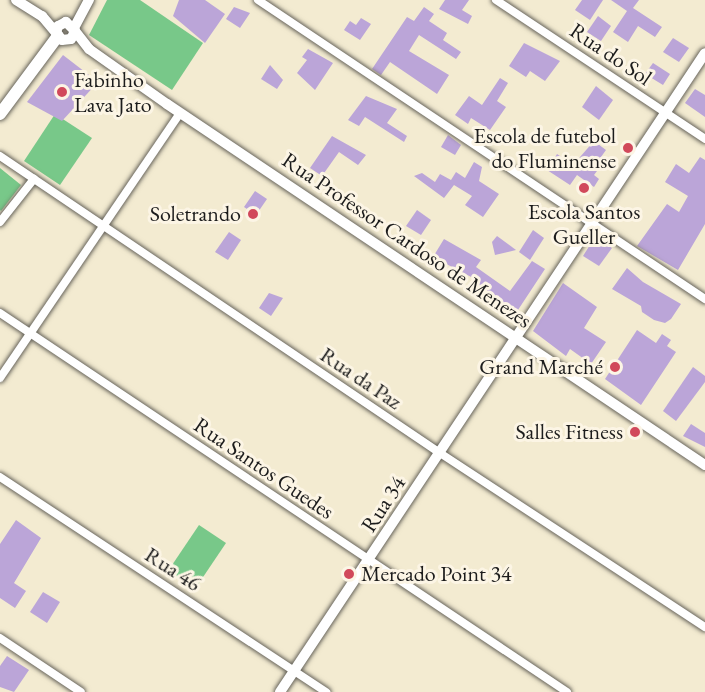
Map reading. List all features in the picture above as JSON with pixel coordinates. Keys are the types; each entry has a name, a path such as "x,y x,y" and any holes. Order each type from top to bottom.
{"main road":[{"path":"0,114 60,37"}],"street":[{"path":"258,0 705,299"},
{"name":"Rua do Sol","path":"496,0 705,139"},
{"path":"21,3 42,16 70,26"},
{"path":"60,37 86,5"},
{"path":"42,16 60,37"},
{"path":"60,37 70,26"},
{"name":"Rua Professor Cardoso de Menezes","path":"70,26 87,48"},
{"name":"Rua Professor Cardoso de Menezes","path":"60,37 87,48 180,113 705,465"},
{"name":"Rua 34","path":"280,692 370,560 705,53"},
{"path":"0,378 180,113"},
{"name":"Rua da Paz","path":"0,156 440,453 705,627"},
{"path":"0,222 34,179"},
{"name":"Rua Santos Guedes","path":"0,313 567,692"},
{"name":"Rua 46","path":"0,477 326,692"},
{"path":"0,638 81,692"}],"green space":[{"path":"107,0 140,0 203,43 172,90 89,35"},
{"path":"55,114 92,138 60,185 24,161"},
{"path":"0,168 21,185 1,211 0,210"},
{"path":"199,525 226,543 195,589 168,571"}],"building":[{"path":"179,0 205,0 225,14 205,43 173,16"},
{"path":"445,0 469,0 462,10 472,16 468,24 439,9"},
{"path":"582,0 603,0 590,20 575,10"},
{"path":"611,0 639,0 633,8 662,27 655,37 638,26 628,42 613,32 627,11"},
{"path":"234,7 250,13 240,28 226,19"},
{"path":"424,7 434,14 429,21 447,33 443,40 461,52 456,59 419,35 409,51 449,75 437,94 390,62 381,75 372,69 407,17 414,21"},
{"path":"598,16 611,26 601,41 587,32"},
{"path":"361,18 371,24 360,40 344,30 350,21 356,25"},
{"path":"673,38 689,48 679,62 663,52"},
{"path":"524,43 560,61 545,81 530,71 526,77 509,66"},
{"path":"308,49 333,63 315,90 297,73 307,60 302,57"},
{"name":"Fabinho Lava Jato","path":"63,55 98,82 62,121 27,102"},
{"path":"653,63 670,74 663,85 645,74"},
{"path":"270,65 283,80 277,89 261,79"},
{"path":"500,78 508,83 497,101 506,107 490,130 471,118 468,124 455,115 469,96 482,105"},
{"path":"596,86 613,100 599,120 582,107"},
{"path":"695,89 705,95 705,117 685,103"},
{"path":"366,96 397,109 387,123 407,136 404,142 365,117 359,126 348,120"},
{"path":"448,135 461,145 455,155 441,147"},
{"path":"332,136 366,155 358,165 339,152 322,176 310,168"},
{"path":"594,141 606,150 596,164 600,167 594,175 599,179 594,187 577,175 570,185 547,170 557,154 573,165"},
{"path":"700,157 705,160 705,224 678,270 637,246 667,204 679,212 688,196 665,182 676,164 689,173"},
{"path":"474,162 482,167 479,181 499,194 483,217 465,205 472,196 454,185 444,198 414,176 422,173 435,182 440,174 451,180 456,172 465,178"},
{"path":"255,191 267,199 256,215 244,207"},
{"path":"417,210 431,220 421,235 406,226"},
{"path":"533,230 544,238 530,260 519,252"},
{"path":"229,232 241,240 228,260 215,252"},
{"path":"497,236 516,250 495,255 492,242"},
{"path":"595,237 612,248 599,266 583,256"},
{"path":"444,239 481,260 476,267 510,291 532,261 545,269 516,313 491,294 489,298 471,285 475,279 433,257"},
{"path":"627,268 643,282 681,304 671,319 665,323 654,320 642,312 641,306 612,289"},
{"path":"563,283 597,307 584,328 606,342 591,364 570,349 566,356 533,331"},
{"path":"269,293 283,298 271,316 259,308"},
{"path":"637,330 656,343 662,334 671,340 667,346 676,352 641,405 605,379"},
{"path":"693,367 705,376 705,382 676,421 663,411"},
{"path":"691,424 705,433 705,447 683,436"},
{"path":"16,520 41,538 14,583 26,591 15,608 0,598 0,544"},
{"path":"43,592 60,602 47,623 30,612"},
{"path":"7,656 29,670 14,692 0,687 0,666"}],"place":[{"name":"Fabinho Lava Jato","path":"62,92"},
{"name":"Escola de futebol do Fluminense","path":"628,148"},
{"name":"Escola Santos Gueller","path":"584,188"},
{"name":"Soletrando","path":"253,214"},
{"name":"Grand Marché","path":"615,367"},
{"name":"Salles Fitness","path":"635,432"},
{"name":"Mercado Point 34","path":"349,574"}]}
